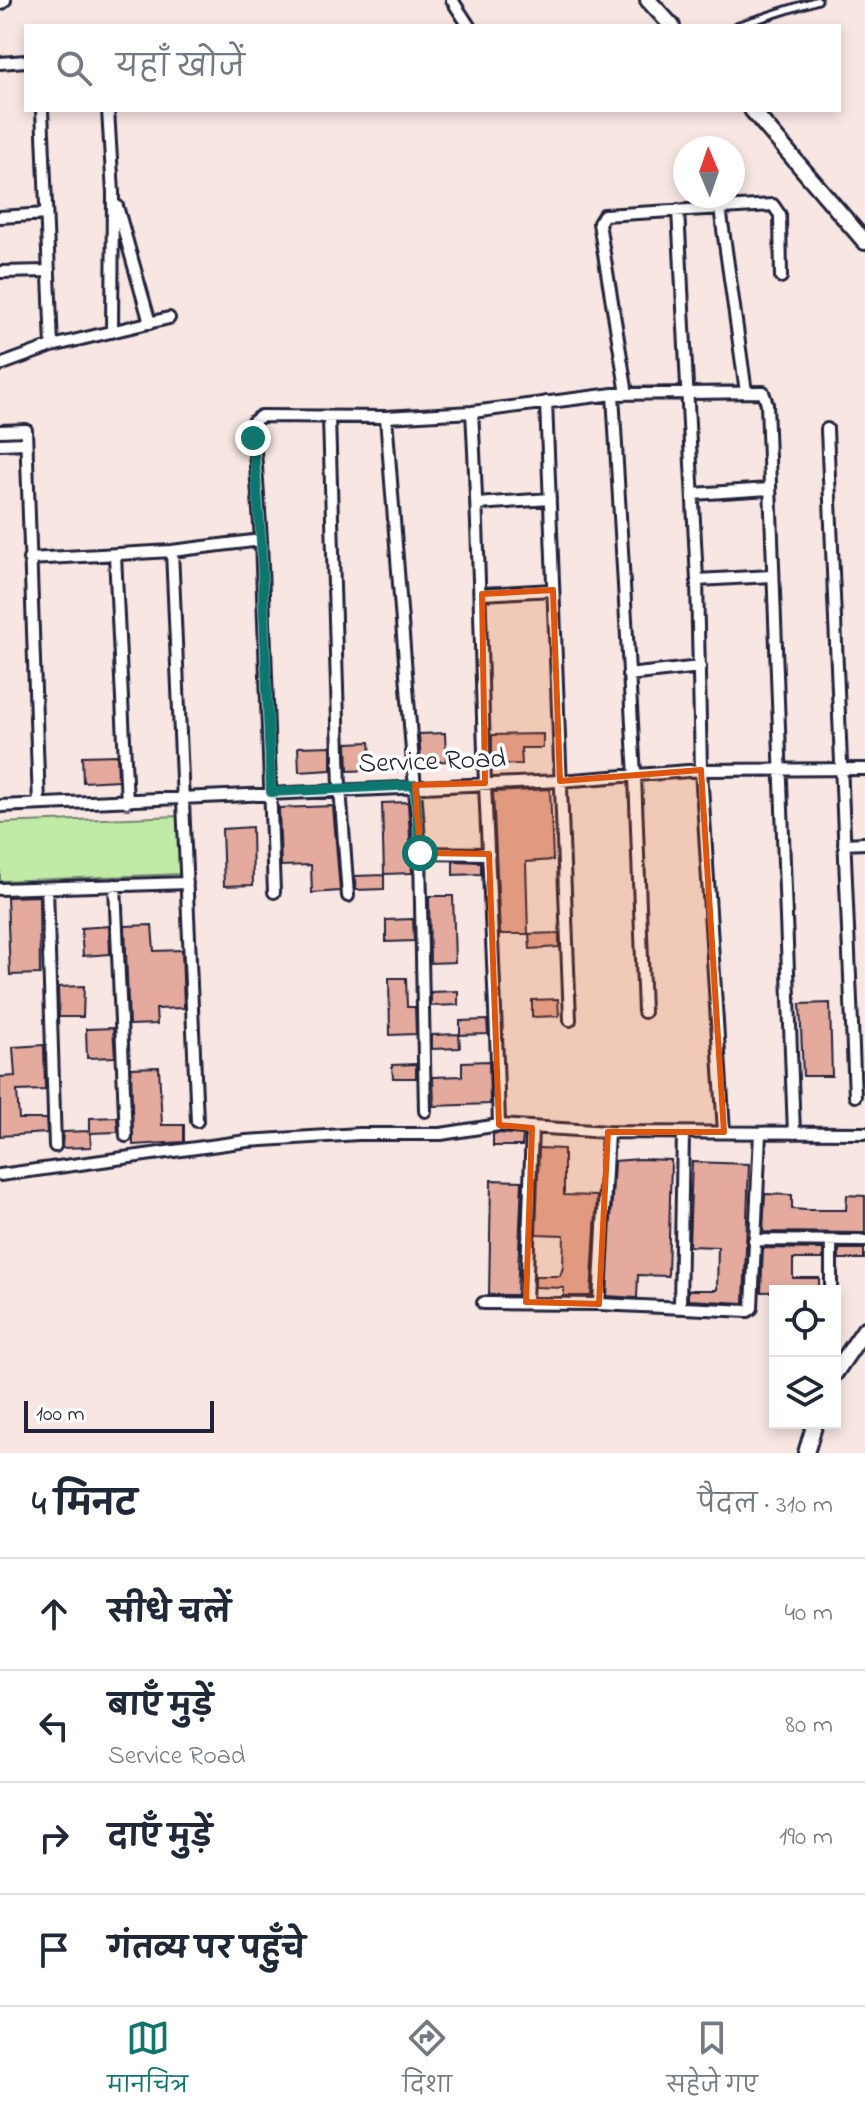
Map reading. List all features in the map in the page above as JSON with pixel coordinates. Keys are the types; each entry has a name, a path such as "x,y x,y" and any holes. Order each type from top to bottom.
{"street":[{"path":"452,0 468,24"},
{"path":"648,0 670,24"},
{"path":"0,63 24,61"},
{"path":"42,112 52,346"},
{"path":"108,112 113,193 112,332"},
{"path":"754,112 865,242"},
{"path":"113,193 150,323"},
{"path":"745,207 776,206 780,215 781,277"},
{"path":"627,394 599,223 610,213 720,208 746,392"},
{"path":"678,210 697,580 701,770 724,1132"},
{"path":"0,217 46,214"},
{"path":"0,272 49,271"},
{"path":"0,365 52,346 169,318"},
{"path":"274,892 261,540 253,422 261,416 386,417 472,412 613,394 763,392 767,404 794,1133"},
{"path":"613,394 635,776 644,1012"},
{"path":"546,402 570,1020"},
{"path":"472,412 482,594 485,783 499,1125"},
{"path":"386,417 420,853 425,1111"},
{"path":"329,418 340,788 348,896"},
{"path":"827,429 855,1096"},
{"path":"0,431 26,430 39,804"},
{"path":"0,444 26,443"},
{"path":"693,494 769,489"},
{"path":"477,504 550,499"},
{"path":"29,559 172,551 261,540"},
{"path":"172,551 197,1121"},
{"path":"115,555 127,802"},
{"path":"697,580 772,576"},
{"path":"482,594 553,590"},
{"path":"628,675 700,667"},
{"name":"Service Road","path":"0,806 127,802 183,795 560,781 701,770 780,767 865,769"},
{"path":"844,844 865,843"},
{"path":"420,853 489,854"},
{"path":"0,889 187,883"},
{"path":"115,885 126,1136"},
{"path":"47,888 55,1146"},
{"path":"0,1175 247,1141 359,1134 441,1134 499,1125 608,1132 865,1133"},
{"path":"526,1302 532,1128"},
{"path":"599,1304 608,1132"},
{"path":"680,1307 683,1133"},
{"path":"483,1303 599,1304 748,1311 752,1308 760,1133"},
{"path":"754,1240 865,1241"},
{"path":"831,1241 831,1285"},
{"path":"841,1364 865,1329"},
{"path":"806,1453 813,1429"}],"lane":[{"path":"742,24 818,0"}],"highlighted area":[{"path":"553,590 560,781 701,770 724,1132 608,1132 599,1304 526,1302 532,1128 499,1125 489,854 420,853 415,785 485,783 482,594"}],"green space":[{"path":"180,816 182,874 0,881 0,823"}],"building":[{"path":"445,733 446,761 421,762 419,734"},
{"path":"543,734 543,748 521,748 522,764 492,765 492,735"},
{"path":"370,742 372,770 348,771 347,743"},
{"path":"331,746 331,770 299,772 298,747"},
{"path":"117,755 118,780 83,782 82,756"},
{"path":"550,789 553,860 526,862 528,934 500,934 493,792"},
{"path":"408,802 412,873 384,874 382,803"},
{"path":"333,806 340,891 312,893 311,865 281,866 279,808"},
{"path":"252,827 253,885 224,886 222,829"},
{"path":"453,861 481,862 481,874 453,875"},
{"path":"384,875 384,889 356,890 355,876"},
{"path":"39,896 40,974 10,975 7,897"},
{"path":"429,896 453,896 455,962 430,963"},
{"path":"413,919 414,941 386,942 386,920"},
{"path":"152,925 154,951 182,950 184,1008 156,1009 157,1024 129,1025 125,926"},
{"path":"109,926 110,954 83,956 81,928"},
{"path":"559,933 559,947 530,949 529,934"},
{"path":"389,978 406,978 407,1007 415,1007 416,1034 390,1035"},
{"path":"84,986 83,1017 59,1017 58,987"},
{"path":"458,991 458,1005 431,1006 431,992"},
{"path":"558,999 559,1016 532,1017 532,1000"},
{"path":"830,1003 832,1076 803,1076 800,1004"},
{"path":"487,1020 488,1034 460,1035 460,1021"},
{"path":"113,1028 115,1057 87,1058 86,1029"},
{"path":"459,1034 460,1048 432,1049 432,1035"},
{"path":"44,1045 45,1090 17,1091 19,1119 46,1119 47,1133 0,1136 0,1077 15,1076 13,1047"},
{"path":"489,1061 490,1104 434,1106 433,1077 462,1076 462,1062"},
{"path":"416,1064 416,1078 393,1078 392,1065"},
{"path":"159,1067 162,1125 184,1125 184,1142 133,1145 131,1068"},
{"path":"117,1117 118,1132 90,1133 90,1118"},
{"path":"90,1131 91,1147 62,1148 63,1132"},
{"path":"493,1134 523,1135 522,1146 493,1146"},
{"path":"539,1148 564,1149 564,1195 597,1196 591,1296 564,1296 564,1288 535,1287 535,1276 560,1276 564,1235 536,1234"},
{"path":"671,1160 668,1276 638,1275 637,1298 607,1296 614,1161"},
{"path":"692,1162 749,1164 744,1303 688,1300 688,1290 717,1290 718,1247 689,1246"},
{"path":"491,1180 522,1181 517,1295 489,1295"},
{"path":"765,1194 792,1195 792,1209 806,1210 846,1210 847,1195 865,1196 865,1233 763,1232"},
{"path":"763,1248 823,1249 823,1259 793,1259 793,1278 819,1278 819,1285 769,1285 769,1292 761,1292"},
{"path":"839,1249 864,1249 864,1259 839,1259"}],"route":[{"path":"253,438 261,540 271,792 415,785 420,853"}]}
